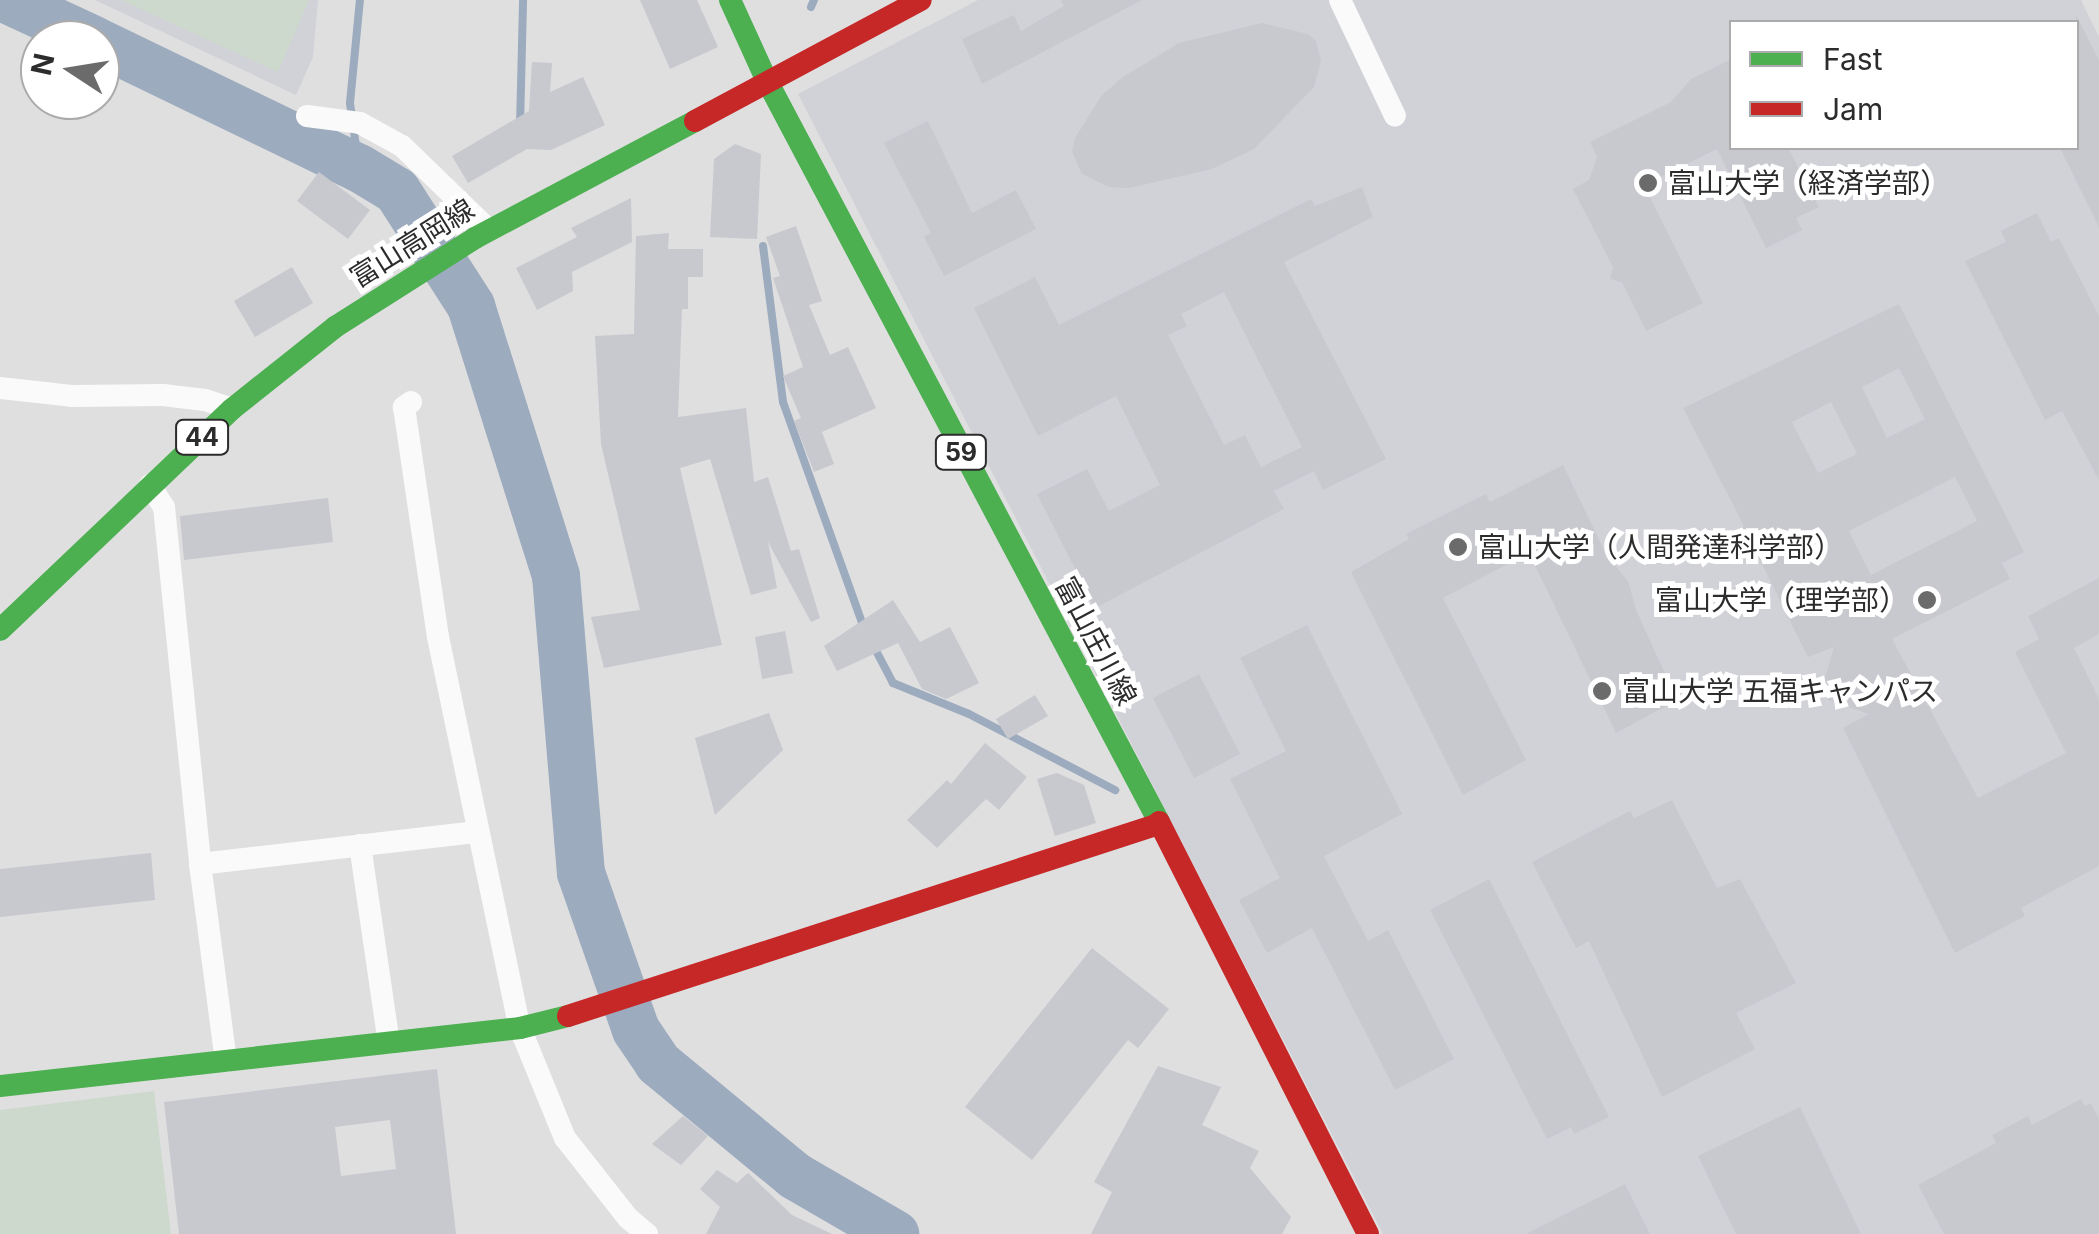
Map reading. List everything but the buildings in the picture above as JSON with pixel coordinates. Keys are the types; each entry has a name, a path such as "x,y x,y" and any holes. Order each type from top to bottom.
{"main road":[{"name":"富山庄川線","path":"730,0 766,79 1159,824 1368,1234"},
{"name":"富山高岡線","path":"0,630 232,409 334,327 482,234 920,0"},
{"path":"0,1086 520,1028 598,1008 1159,824"}],"street":[{"path":"1340,0 1395,116"},
{"path":"308,116 352,122 402,146 482,234"},
{"path":"0,388 72,396 163,395 205,400 232,409"},
{"path":"411,402 404,407 435,618 520,1028 564,1138 628,1218 647,1234"},
{"path":"150,486 164,507 200,864 226,1061"},
{"path":"200,864 477,832"},
{"path":"360,845 389,1043"}],"shaded area":[{"path":"95,0 318,0 313,57 296,95"},
{"path":"121,0 309,0 278,72"},
{"name":"富山大学 五福キャンパス","path":"978,0 2081,0 2099,37 2099,1234 1383,1234 798,94"},
{"path":"154,1091 171,1234 0,1234 0,1110"}],"waterway":[{"path":"8,0 51,20"},
{"path":"359,168 350,103 360,0"},
{"path":"520,126 523,0"},
{"path":"811,7 814,0"},
{"path":"120,53 359,168 397,191 471,306 556,576 581,873 636,1030 658,1063 795,1176 895,1234"},
{"path":"763,246 783,402 864,628"},
{"path":"873,645 893,683 969,714 1115,790"}],"traffic: fast":[{"path":"730,0 766,79"},
{"path":"766,79 1159,822"},
{"path":"0,630 232,409 335,327 475,238 695,121"},
{"path":"0,1086 520,1028 568,1016"}],"traffic: jam":[{"path":"695,121 921,0"},
{"path":"1159,822 1368,1234"},
{"path":"568,1016 1159,824"}],"place":[{"name":"富山大学（経済学部）","path":"1648,183"},
{"name":"富山大学（人間発達科学部）","path":"1458,547"},
{"name":"富山大学（理学部）","path":"1927,600"},
{"name":"富山大学 五福キャンパス","path":"1602,691"}]}
